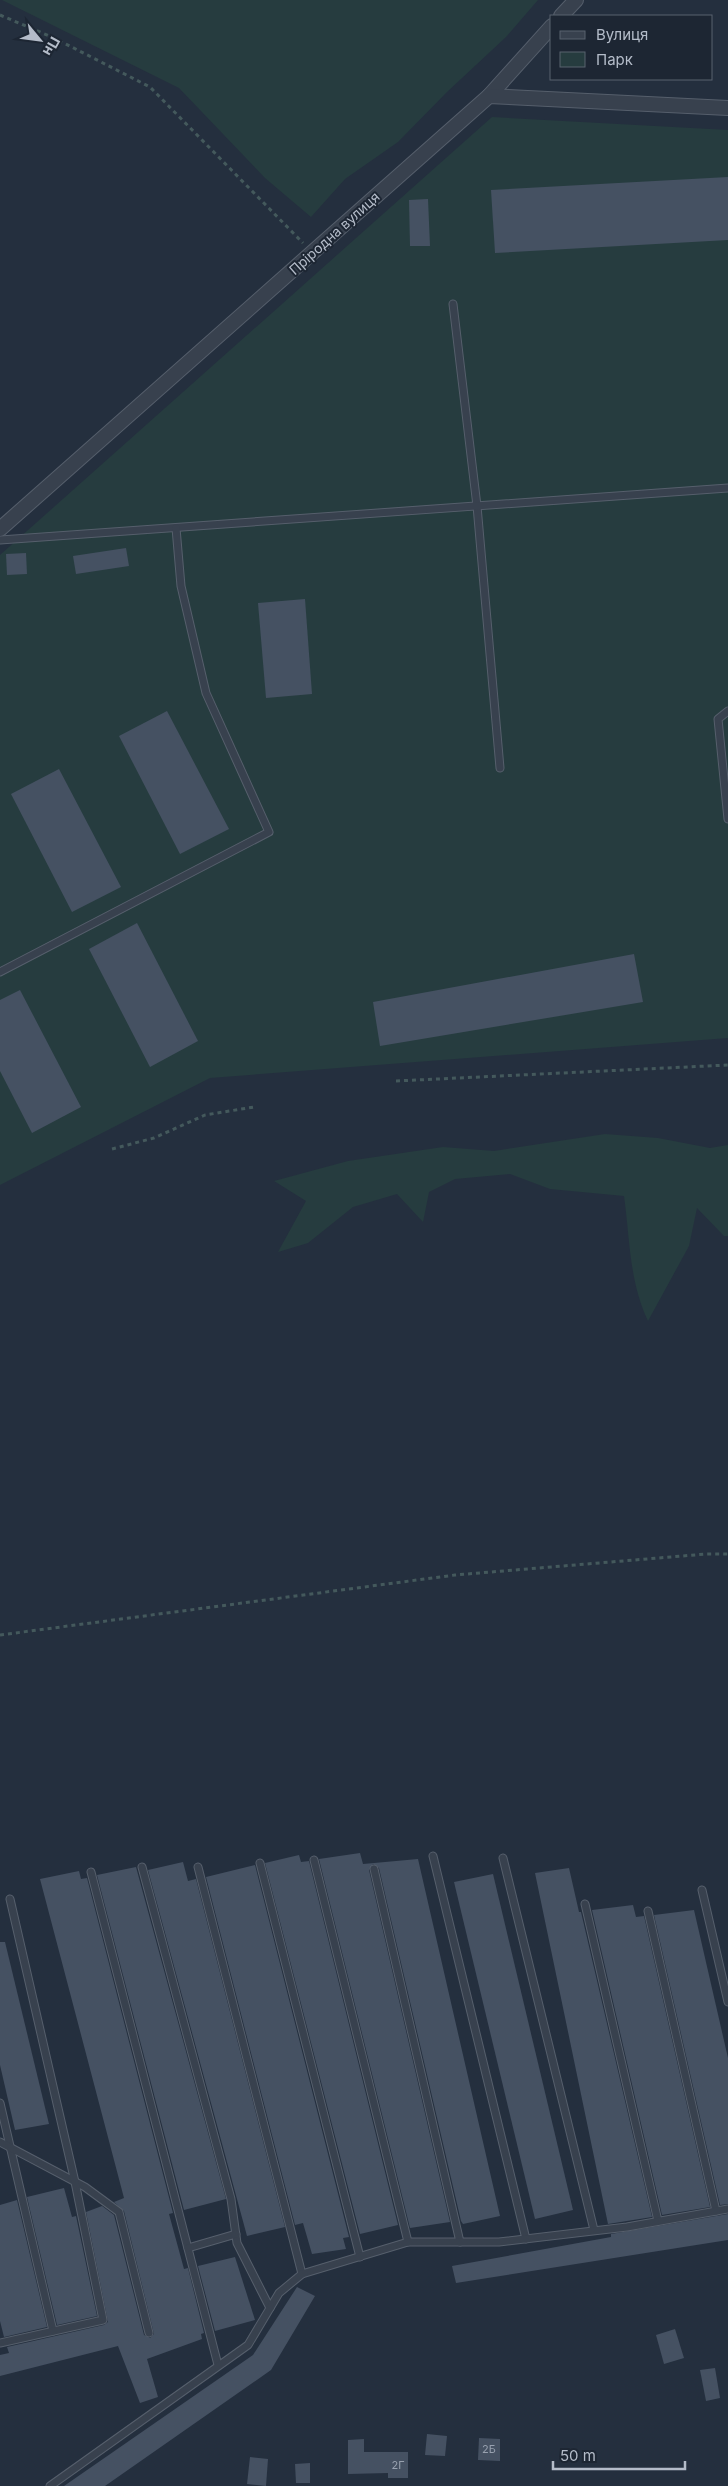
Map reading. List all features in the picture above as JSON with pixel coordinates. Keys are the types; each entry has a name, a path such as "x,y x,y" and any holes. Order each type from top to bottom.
{"street":[{"path":"562,15 576,0"},
{"name":"Пріродна вулиця","path":"0,529 489,96 550,28"},
{"path":"489,96 728,108"}],"lane":[{"path":"452,304 477,506 500,768"},
{"path":"0,540 728,488"},
{"path":"0,972 269,832 206,693 181,586 176,528"},
{"path":"728,711 718,719 728,819"},
{"path":"433,1856 526,2239"},
{"path":"503,1858 594,2230"},
{"path":"314,1860 408,2242"},
{"path":"260,1863 360,2256"},
{"path":"142,1867 231,2199 237,2242 270,2308"},
{"path":"198,1867 302,2274"},
{"path":"374,1869 460,2242"},
{"path":"91,1872 218,2366"},
{"path":"702,1890 728,2002"},
{"path":"0,2343 103,2320 75,2182 10,1899"},
{"path":"585,1904 658,2221"},
{"path":"648,1911 716,2211"},
{"path":"0,2104 52,2331"},
{"path":"0,2142 75,2182 119,2212 149,2333"},
{"path":"50,2486 248,2344 279,2293 302,2274 408,2242 499,2242 658,2221 728,2209"},
{"path":"188,2248 236,2234"}],"path":[{"path":"0,15 54,38 150,87 312,253"},
{"path":"396,1081 728,1065"},
{"path":"112,1149 154,1138 205,1115 254,1107"},
{"path":"0,1635 455,1575 706,1554 728,1554"}],"green space":[{"path":"2,0 538,0 506,37 447,92 398,142 345,179 311,217 265,178 179,88"},
{"path":"492,117 728,130 728,1038 210,1078 0,1185 0,555"},
{"path":"605,1134 658,1138 710,1148 728,1145 728,1236 724,1236 697,1208 689,1246 648,1321 637,1291 631,1260 624,1196 550,1189 510,1174 455,1179 429,1192 423,1222 397,1194 353,1207 308,1243 278,1252 306,1201 274,1181 348,1161 443,1147 494,1151"}],"building":[{"path":"728,177 728,240 495,253 491,190"},
{"path":"428,199 430,246 410,246 409,200"},
{"path":"126,548 129,566 76,574 73,556"},
{"path":"26,553 27,574 7,575 6,554"},
{"path":"305,599 312,694 266,698 258,603"},
{"path":"167,711 229,829 180,854 119,736"},
{"path":"59,769 121,887 72,912 11,794"},
{"path":"137,923 198,1041 150,1067 89,949"},
{"path":"634,954 643,1002 380,1046 373,1002"},
{"path":"20,990 81,1107 32,1133 0,1071 0,1000"},
{"path":"360,1853 363,1864 418,1859 500,2216 463,2224 461,2221 379,1868 373,1864 369,1870 450,2222 410,2228 319,1859"},
{"path":"299,1855 301,1862 309,1861 398,2225 360,2234 265,1863"},
{"path":"183,1862 188,1881 196,1879 285,2227 247,2236 148,1870"},
{"path":"255,1865 349,2237 343,2238 346,2249 312,2254 303,2223 295,2225 206,1877"},
{"path":"136,1867 226,2199 184,2210 97,1875"},
{"path":"569,1868 652,2217 608,2224 535,1873"},
{"path":"79,1871 81,1879 87,1878 173,2213 169,2214 184,2269 188,2268 204,2333 201,2334 202,2339 147,2359 158,2397 140,2403 118,2346 0,2376 0,2355 9,2353 7,2347 104,2325 108,2322 86,2212 102,2206 114,2215 144,2335 150,2338 154,2334 124,2211 114,2202 124,2198 40,1879"},
{"path":"493,1874 573,2210 535,2219 454,1882"},
{"path":"633,1905 636,1917 644,1916 710,2207 662,2215 592,1910"},
{"path":"694,1910 728,2058 728,2204 720,2205 654,1915"},
{"path":"0,1942 5,1942 49,2124 15,2130 0,2065"},
{"path":"64,2188 72,2217 76,2216 97,2316 57,2325 27,2197"},
{"path":"17,2200 47,2327 4,2337 0,2321 0,2205"},
{"path":"728,2214 728,2240 456,2283 452,2266 611,2237 611,2234"},
{"path":"235,2257 255,2320 215,2331 198,2266"},
{"path":"297,2287 315,2296 271,2370 105,2486 64,2486 253,2355"},
{"path":"675,2329 684,2358 664,2364 656,2335"},
{"path":"715,2368 720,2398 706,2401 700,2370"},
{"path":"427,2434 447,2436 445,2456 425,2455"},
{"path":"479,2438 500,2439 500,2461 478,2460"},
{"path":"364,2439 364,2452 408,2452 408,2478 388,2478 388,2473 348,2474 348,2440"},
{"path":"250,2457 268,2459 266,2486 247,2484"},
{"path":"310,2463 310,2483 296,2483 295,2464"}]}
